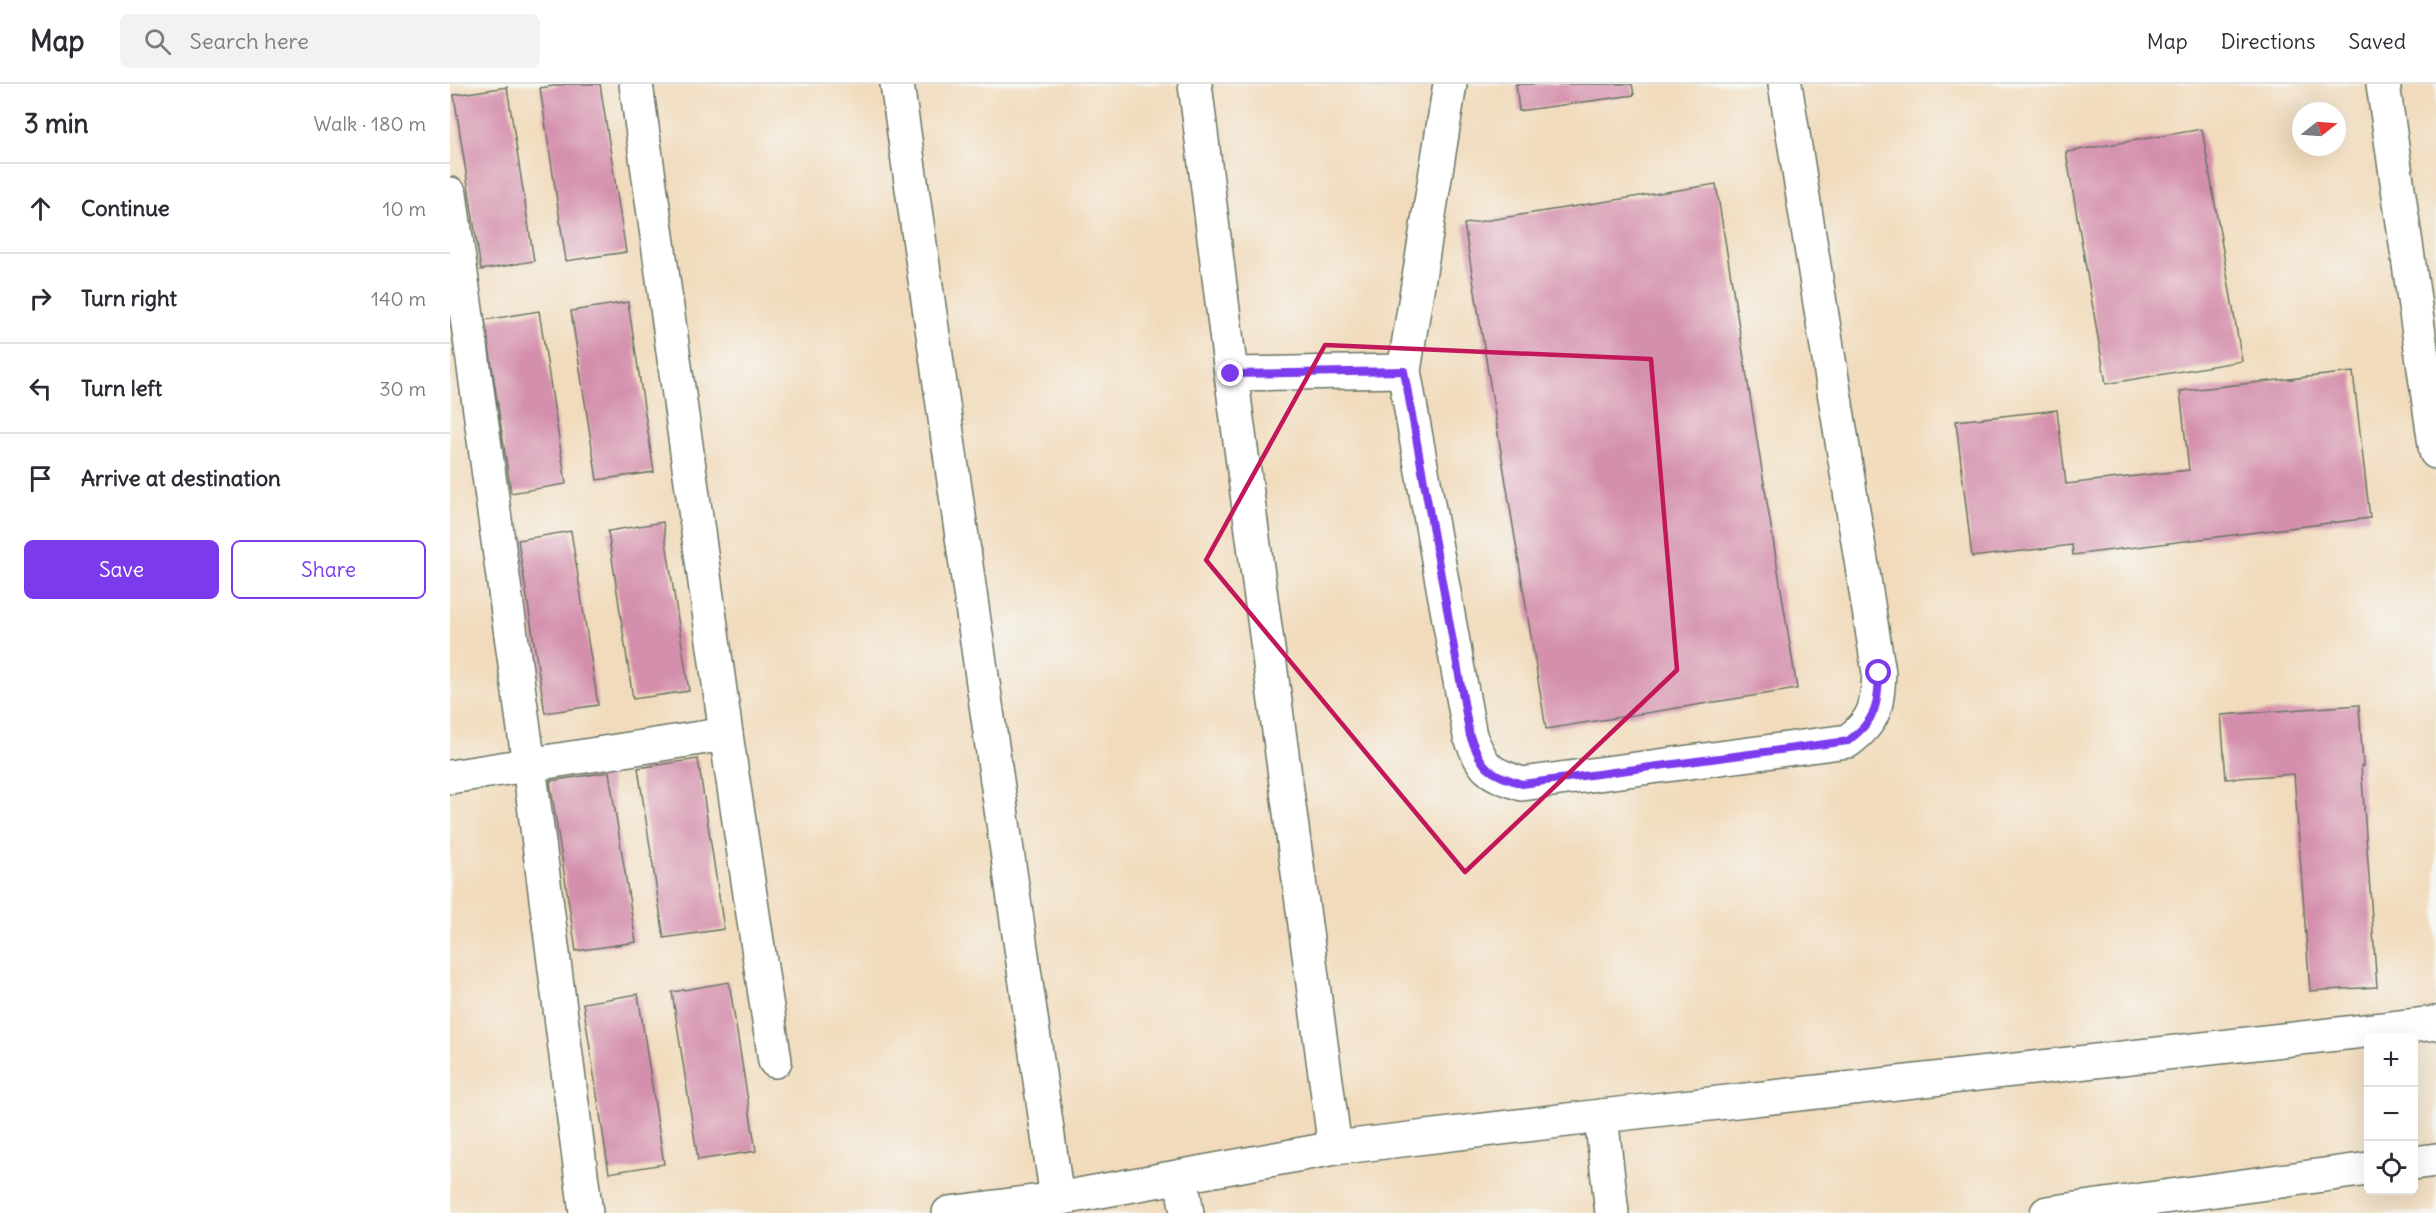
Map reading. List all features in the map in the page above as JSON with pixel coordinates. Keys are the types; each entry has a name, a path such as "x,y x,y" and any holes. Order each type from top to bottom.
{"street":[{"path":"636,84 726,734 775,1061"},
{"path":"897,84 1057,1199"},
{"path":"1195,84 1231,374 1335,1148"},
{"path":"1450,84 1404,371 1470,736 1479,758 1493,774 1522,784 1848,741 1865,728 1878,702 1879,673 1785,84"},
{"path":"2383,84 2436,452"},
{"path":"450,194 529,765 586,1213"},
{"path":"1231,374 1404,371"},
{"path":"450,777 726,734"},
{"path":"949,1213 1057,1199 1335,1148 2436,1023"},
{"path":"1601,1116 1612,1213"},
{"path":"2418,1162 2436,1160"},
{"path":"2048,1213 2364,1170"},
{"path":"1181,1177 1187,1213"}],"highlighted area":[{"path":"1325,345 1651,359 1677,670 1465,872 1206,560"}],"building":[{"path":"568,84 600,84 626,252 566,261 540,88"},
{"path":"1516,84 1632,84 1634,95 1519,111"},
{"path":"507,87 534,261 481,270 454,95"},
{"path":"2202,129 2242,361 2106,384 2066,152"},
{"path":"1716,184 1797,689 1546,729 1464,224"},
{"path":"628,302 654,472 597,480 571,311"},
{"path":"539,311 566,484 511,493 485,320"},
{"path":"2353,372 2370,518 2073,555 2072,545 1972,557 1956,421 2057,410 2066,484 2189,470 2180,391"},
{"path":"663,522 689,691 633,699 608,531"},
{"path":"571,531 598,705 545,713 518,540"},
{"path":"2359,705 2363,766 2361,766 2377,987 2310,991 2294,774 2226,779 2221,715"},
{"path":"698,759 724,929 664,938 638,768"},
{"path":"609,772 636,942 576,951 550,781"},
{"path":"729,982 756,1151 698,1160 672,992"},
{"path":"638,994 664,1164 609,1173 583,1003"}],"route":[{"path":"1231,374 1404,371 1470,736 1479,758 1493,774 1522,784 1848,741 1865,728 1878,702 1879,673"}]}
